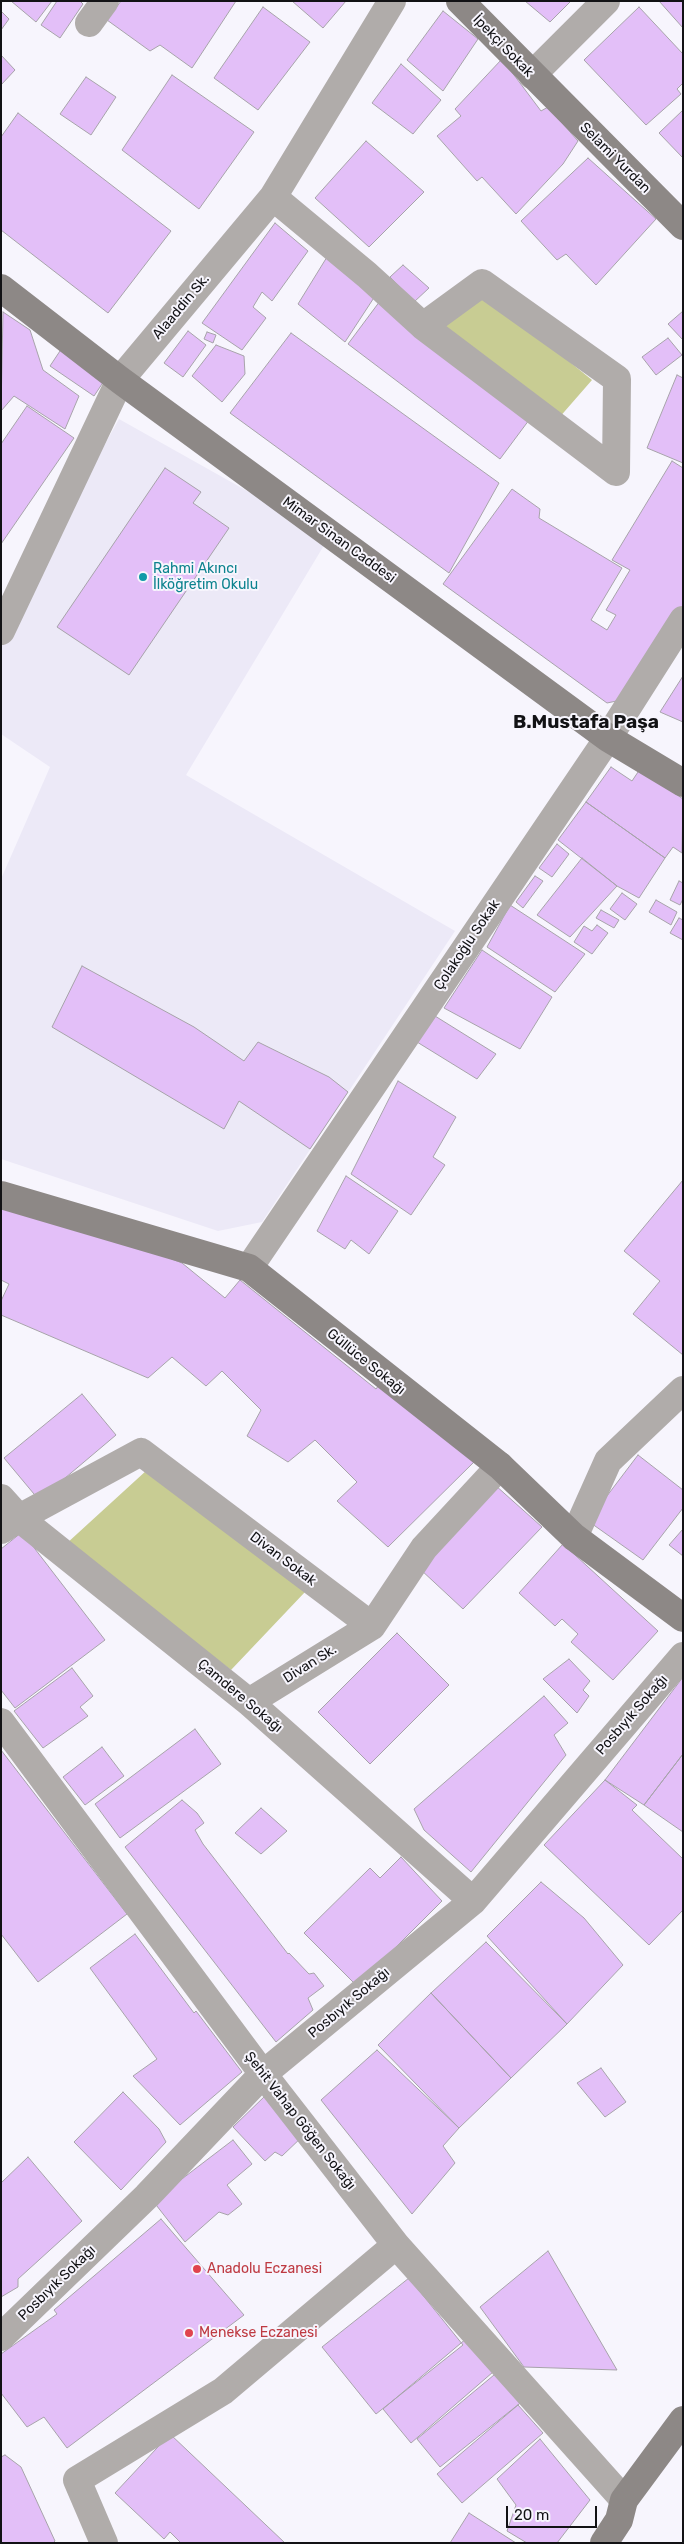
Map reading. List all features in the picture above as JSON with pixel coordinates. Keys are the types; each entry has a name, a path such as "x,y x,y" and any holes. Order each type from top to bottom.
{"street":[{"path":"89,23 105,1"},
{"name":"Alaaddin Sk.","path":"1,631 120,380 274,197 392,1"},
{"name":"İpekçi Sokak","path":"460,1 539,83"},
{"path":"539,83 606,1"},
{"name":"Selami Yurdan","path":"539,83 683,226"},
{"path":"274,197 367,275 423,326 616,472 617,379 482,283 423,326"},
{"name":"Mimar Sinan Caddesi","path":"1,288 120,380 608,738 683,783"},
{"name":"Çolakoğlu Sokak","path":"249,1268 608,738 683,620"},
{"name":"Güllüce Sokağı","path":"1,1195 249,1268 500,1466 574,1537 683,1618"},
{"path":"574,1537 608,1461 683,1390"},
{"name":"Divan Sokak","path":"10,1524 141,1452 372,1626"},
{"path":"372,1626 424,1548 500,1466"},
{"name":"Çamdere Sokağı","path":"1,1498 10,1524 249,1702 473,1901"},
{"name":"Divan Sk.","path":"249,1702 372,1626"},
{"name":"Posbıyık Sokağı","path":"1,2337 147,2196 263,2074 473,1901 683,1656"},
{"name":"Şehit Vahap Göğen Sokağı","path":"1,1722 263,2074 396,2245 624,2500"},
{"path":"104,2543 78,2480 223,2391 396,2245"},
{"path":"604,2543 619,2520 624,2500 683,2420"},
{"path":"583,2543 605,2509 624,2500"}],"shaded area":[{"path":"119,419 329,537 186,775 455,931 262,1222 218,1231 1,1159 1,879 50,767 1,734 1,631"}],"green space":[{"path":"487,295 592,380 558,419 441,325"},
{"path":"147,1470 305,1592 231,1670 66,1544"}],"building":[{"path":"11,1 52,1 36,22"},
{"path":"57,1 80,1 83,4 60,38 41,25"},
{"path":"121,1 236,1 192,68 160,45 150,51 107,20"},
{"path":"292,1 346,1 323,28"},
{"path":"525,1 571,1 550,22"},
{"path":"659,1 683,1 683,28"},
{"path":"263,7 310,42 258,110 214,78"},
{"path":"639,7 683,54 683,83 677,89 681,94 646,125 584,60"},
{"path":"1,11 9,19 1,30"},
{"path":"443,11 478,39 443,91 407,60"},
{"path":"1,55 15,70 1,85"},
{"path":"502,59 541,111 548,107 578,141 563,164 516,214 482,177 477,181 437,136 461,116 455,109"},
{"path":"401,64 441,100 413,134 372,103"},
{"path":"172,75 254,132 199,209 122,150"},
{"path":"86,77 116,97 91,135 60,114"},
{"path":"683,110 683,158 659,133"},
{"path":"18,113 171,231 108,313 1,230 1,137"},
{"path":"366,141 424,192 369,247 315,198"},
{"path":"588,158 656,219 596,285 566,254 557,260 521,221"},
{"path":"275,223 308,251 272,301 262,292 253,307 266,318 242,350 202,323"},
{"path":"327,257 379,290 345,342 298,304"},
{"path":"403,265 429,288 414,302 390,277"},
{"path":"383,297 535,412 500,459 348,344"},
{"path":"683,311 683,340 668,324"},
{"path":"3,312 30,330 43,370 79,396 65,429 14,396 1,411"},
{"path":"188,331 206,345 183,377 164,363"},
{"path":"207,332 216,335 213,343 204,339"},
{"path":"291,333 499,483 449,573 230,413"},
{"path":"668,338 682,355 656,375 642,357"},
{"path":"216,345 244,356 245,374 222,402 192,376"},
{"path":"62,348 106,378 94,396 50,366"},
{"path":"677,375 683,378 683,463 647,448"},
{"path":"27,406 74,438 1,544 1,444"},
{"path":"672,461 683,468 683,606 626,699 607,703 443,584 512,489 540,509 539,518 622,568 591,620 607,630 616,615 606,610 630,570 612,560"},
{"name":"Rahmi Akıncı İlköğretim Okulu","path":"165,468 201,492 193,503 229,528 129,675 57,627"},
{"path":"683,676 683,722 660,712"},
{"path":"611,767 632,781 640,769 683,799 682,853 673,847 665,858 586,802"},
{"path":"586,802 665,858 639,898 617,886 558,840"},
{"path":"557,844 569,854 552,877 539,868"},
{"path":"582,858 617,886 570,937 537,915"},
{"path":"535,876 543,881 523,908 516,902"},
{"path":"679,881 683,883 683,899 680,905 670,900"},
{"path":"622,893 637,904 625,920 610,909"},
{"path":"656,900 677,912 671,925 649,912"},
{"path":"510,905 585,954 555,992 487,947"},
{"path":"601,910 619,920 614,928 596,918"},
{"path":"679,918 683,920 683,940 670,933"},
{"path":"597,925 608,933 592,954 574,942 584,926 592,931"},
{"path":"482,950 552,997 520,1049 444,1008"},
{"path":"82,966 194,1027 244,1061 258,1042 329,1077 348,1092 310,1149 239,1101 224,1129 52,1027"},
{"path":"435,1016 496,1054 477,1079 417,1042"},
{"path":"398,1081 456,1117 433,1157 445,1165 411,1215 351,1174"},
{"path":"346,1176 398,1211 369,1254 351,1240 345,1249 317,1231"},
{"path":"683,1180 683,1355 633,1314 660,1281 624,1251"},
{"path":"1,1208 157,1253 182,1263 225,1298 240,1280 376,1389 382,1381 475,1461 388,1547 337,1501 357,1482 315,1440 288,1462 247,1436 261,1410 222,1371 206,1386 172,1357 148,1378 1,1315 1,1301 9,1284 1,1280"},
{"path":"82,1394 116,1435 39,1500 4,1458"},
{"path":"638,1455 683,1490 683,1508 643,1560 588,1521"},
{"path":"495,1485 542,1527 463,1609 420,1569"},
{"path":"683,1529 683,1556 669,1545"},
{"path":"22,1532 105,1640 15,1708 1,1690 1,1549"},
{"path":"563,1544 658,1631 613,1680 571,1642 578,1634 562,1619 555,1626 519,1593"},
{"path":"397,1633 449,1685 370,1764 318,1712"},
{"path":"569,1659 590,1681 583,1690 589,1696 577,1713 543,1679"},
{"path":"72,1668 93,1696 80,1707 88,1716 43,1748 14,1711"},
{"path":"683,1677 683,1754 644,1805 605,1780"},
{"path":"544,1696 568,1723 554,1735 566,1755 471,1872 424,1830 414,1809"},
{"path":"195,1729 221,1764 120,1838 95,1804"},
{"path":"102,1747 124,1776 85,1805 63,1777"},
{"path":"1,1750 127,1914 38,1982 1,1934"},
{"path":"683,1754 683,1832 644,1805"},
{"path":"605,1780 637,1805 632,1810 683,1859 683,1910 649,1945 544,1845"},
{"path":"182,1800 197,1813 204,1823 195,1830 203,1844 288,1954 309,1974 314,1973 324,1986 308,1998 313,2010 276,2042 125,1847"},
{"path":"261,1808 287,1831 261,1854 235,1833"},
{"path":"401,1857 442,1901 357,1986 304,1933 370,1868 380,1878"},
{"path":"541,1882 584,1918 623,1965 567,2024 487,1936"},
{"path":"135,1934 194,2013 196,2011 242,2072 180,2125 133,2076 157,2059 90,1968"},
{"path":"486,1942 567,2024 511,2078 431,1993"},
{"path":"431,1993 511,2078 459,2128 378,2045"},
{"path":"377,2050 459,2128 443,2146 455,2163 412,2214 321,2100"},
{"path":"601,2068 626,2102 605,2117 577,2083"},
{"path":"123,2092 159,2129 166,2142 121,2190 74,2142"},
{"path":"266,2095 304,2135 282,2156 275,2152 265,2161 233,2127"},
{"path":"233,2140 252,2164 227,2185 242,2204 228,2215 219,2212 185,2242 153,2201"},
{"path":"28,2157 82,2221 18,2279 18,2287 1,2297 1,2183"},
{"path":"161,2219 244,2315 67,2448 44,2417 27,2427 1,2393 1,2354 57,2314 54,2310"},
{"path":"548,2251 617,2370 524,2367 480,2307"},
{"path":"409,2278 463,2345 376,2414 322,2347"},
{"path":"467,2338 493,2372 411,2443 383,2409"},
{"path":"500,2370 524,2400 440,2467 417,2439"},
{"path":"518,2405 543,2433 462,2503 437,2474"},
{"path":"170,2434 285,2543 181,2543 170,2532 164,2539 115,2493"},
{"path":"540,2439 590,2500 557,2543 527,2543 507,2531 516,2505 497,2479"},
{"path":"5,2455 21,2467 55,2541 53,2543 1,2543 1,2457"},
{"path":"469,2513 516,2543 450,2543"}],"place":[{"name":"Rahmi Akıncı İlköğretim Okulu","path":"143,577"},
{"name":"Anadolu Eczanesi","path":"197,2269"},
{"name":"Menekse Eczanesi","path":"189,2333"}],"district":[{"name":"B.Mustafa Paşa","path":"586,723"}]}
